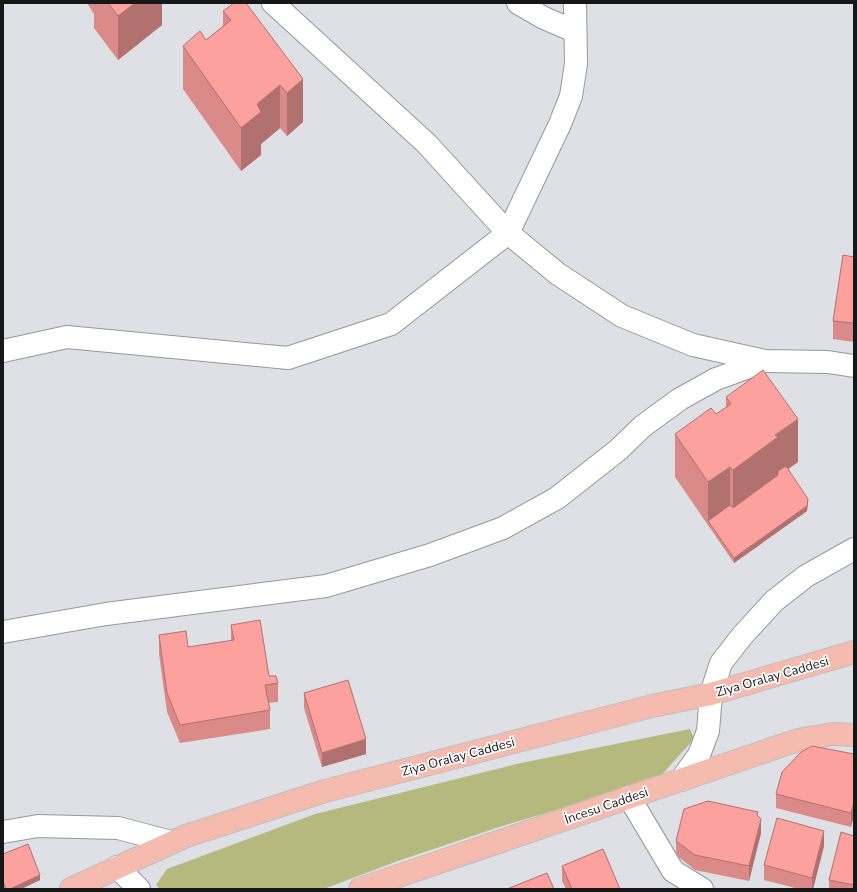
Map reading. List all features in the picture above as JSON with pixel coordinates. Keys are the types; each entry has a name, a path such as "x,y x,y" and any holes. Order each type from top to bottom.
{"main road":[{"name":"Ziya Oralay Caddesi","path":"71,889 117,866 171,842 236,819 325,791 652,706 711,694 854,652"},
{"name":"İncesu Caddesi","path":"360,889 798,740 833,734 854,735"}],"street":[{"path":"273,3 428,144 508,233 558,274 622,316 694,345 765,361 828,362 854,366"},
{"path":"518,3 544,18 574,31"},
{"path":"3,351 67,338 288,358 391,324 508,233 569,103 576,64 574,31 575,3"},
{"path":"3,632 106,614 326,586 437,552 503,528 557,498 618,450 643,426 680,399 716,379 765,361"},
{"path":"681,780 699,755 708,731 711,694 721,663 742,636 774,601 806,576 854,550"},
{"path":"629,797 673,871 702,889"},
{"path":"3,832 38,826 118,828 171,842"},
{"path":"117,866 139,889"}],"green space":[{"path":"690,729 694,739 657,780 499,827 395,862 324,889 160,889 156,885 167,869 315,814 521,763"}],"building":[{"path":"108,3 135,3 118,16"},
{"path":"234,3 246,3 303,79 287,93 280,85 257,104 261,112 241,128 183,46 200,31 206,40 231,20 223,11"},
{"path":"843,255 854,257 854,323 833,321"},
{"path":"763,370 798,419 775,435 778,437 733,470 730,467 708,482 675,434 711,408 716,414 731,404 726,397"},
{"path":"786,466 808,499 807,506 734,558 708,521 730,505 733,508 778,475 778,471"},
{"path":"260,620 269,676 276,676 278,683 265,685 270,710 180,725 167,693 159,635 186,631 188,647 234,640 231,625"},
{"path":"348,680 366,739 322,753 304,693"},
{"path":"812,746 854,754 854,802 851,813 776,794 782,772 801,752"},
{"path":"708,801 758,812 757,815 761,819 749,866 695,855 676,841 684,809"},
{"path":"777,818 824,831 812,878 764,865"},
{"path":"841,832 854,836 854,885 829,880"},
{"path":"28,844 40,875 10,889 6,889 3,881 3,854"},
{"path":"603,849 620,889 572,889 562,866"},
{"path":"547,873 554,889 507,889"}]}
